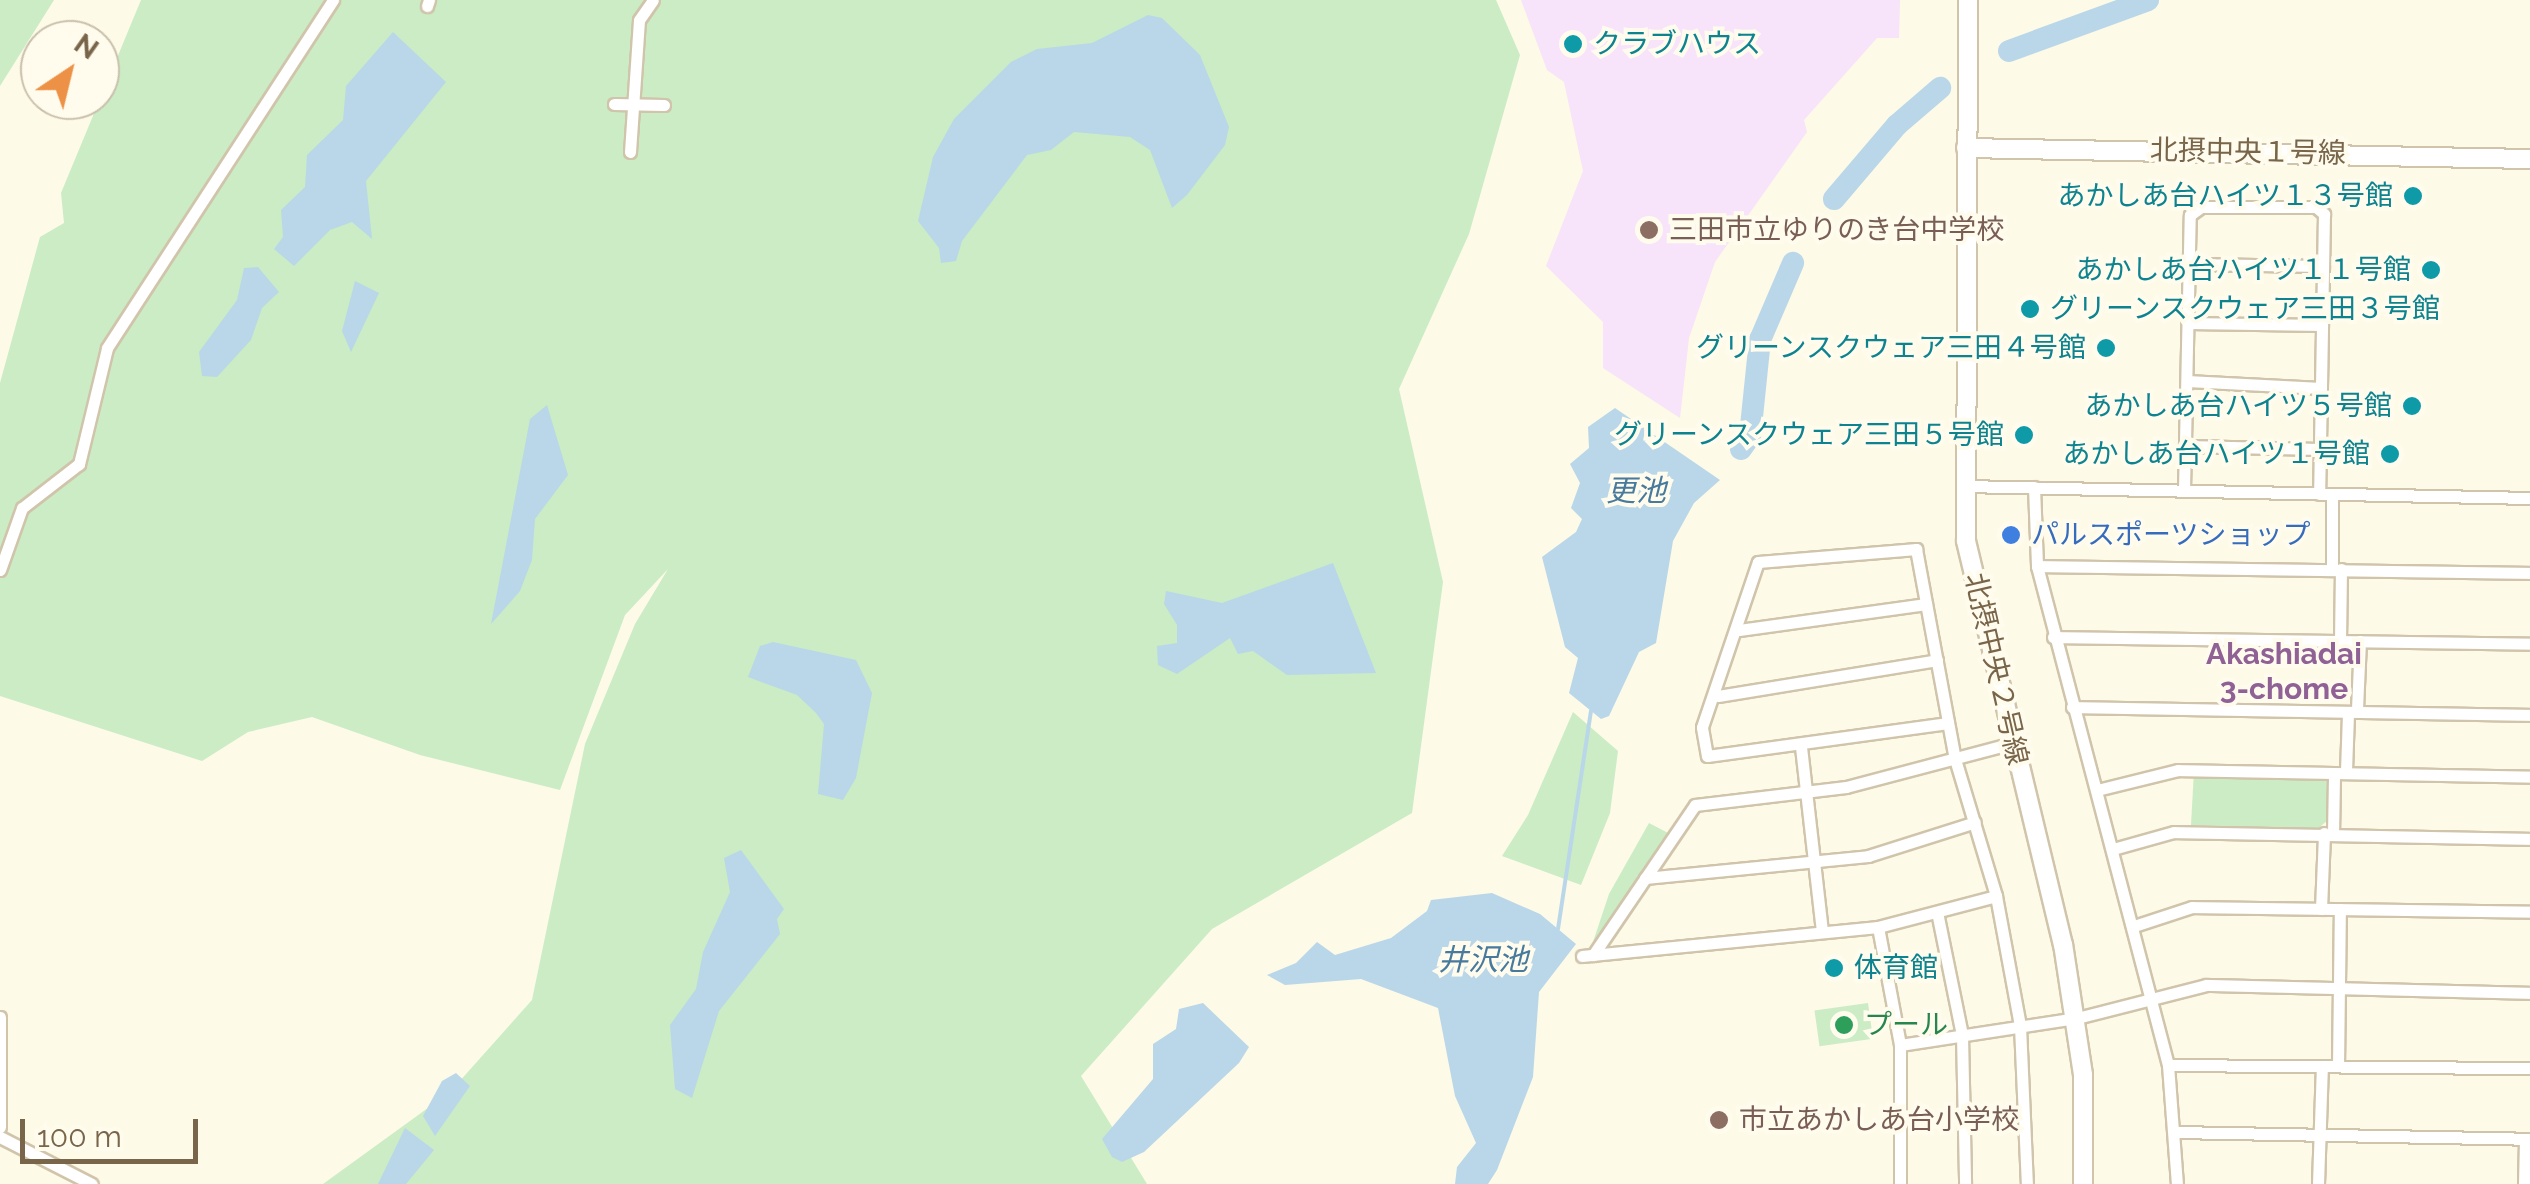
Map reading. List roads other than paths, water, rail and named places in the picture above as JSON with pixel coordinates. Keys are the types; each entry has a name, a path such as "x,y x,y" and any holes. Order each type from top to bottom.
{"street":[{"path":"0,570 22,508 79,464 107,348 333,0"},
{"path":"630,152 639,20 653,0"},
{"name":"北摂中央２号線","path":"1968,0 1963,486 1979,610 2077,1018 2083,1184"},
{"path":"614,104 664,104"},
{"name":"北摂中央１号線","path":"1966,148 2530,159"},
{"path":"2184,490 2190,215 2201,207 2316,207 2324,214 2320,449 2336,569 2340,641"},
{"path":"2190,264 2324,266"},
{"path":"2188,323 2322,325"},
{"path":"2187,381 2321,388"},
{"path":"2186,446 2320,449"},
{"path":"1963,486 2530,498"},
{"path":"2034,487 2036,566 2154,996 2168,1065 2177,1184"},
{"path":"1948,723 1801,747 1707,756 1702,727 1718,696 1758,562 1916,549 1955,758 1996,896 2020,1026 2027,1184"},
{"path":"2036,566 2530,574"},
{"path":"1739,630 1926,604"},
{"path":"2053,637 2530,644"},
{"path":"2322,908 2328,834 2352,711 2360,641"},
{"path":"1718,696 1936,660"},
{"path":"2072,707 2530,715"},
{"path":"1996,896 1878,927 1587,956 1695,805 1846,787 2013,743"},
{"path":"1801,747 1822,932"},
{"path":"2097,790 2178,770 2530,777"},
{"path":"1645,878 1868,856 1975,822"},
{"path":"2113,848 2174,832 2530,839"},
{"path":"2134,926 2192,907 2530,912"},
{"path":"2338,1066 2340,908"},
{"path":"1938,912 1962,1035 1964,1184"},
{"path":"1878,927 1900,1045 1900,1184"},
{"path":"1900,1045 2077,1018 2206,986 2530,993"},
{"path":"0,1017 0,1127"},
{"path":"2168,1065 2530,1068"},
{"path":"2318,1184 2322,1066"},
{"path":"2175,1132 2528,1139 2524,1184"},
{"path":"0,1137 92,1184"}],"water":[{"path":"1148,15 1162,18 1200,55 1229,127 1225,145 1187,195 1172,208 1150,150 1130,137 1074,132 1051,150 1027,155 962,241 956,261 941,263 939,248 918,221 933,157 954,119 1011,62 1037,49 1092,43"},
{"path":"393,32 446,82 366,181 372,239 352,222 330,230 294,266 274,249 283,237 281,210 305,187 307,155 343,120 346,86"},
{"path":"258,267 279,292 262,308 251,340 217,377 202,376 199,352 237,300 244,268"},
{"path":"355,281 379,293 351,352 342,331"},
{"path":"547,405 568,475 535,519 532,560 520,591 491,624 530,419"},
{"name":"更池","path":"1615,408 1720,480 1694,503 1673,541 1656,643 1639,652 1609,716 1601,719 1569,693 1578,658 1565,647 1542,557 1576,532 1582,519 1571,508 1580,483 1570,464 1589,448 1588,427"},
{"path":"1333,563 1376,673 1287,675 1253,651 1238,654 1230,638 1177,674 1158,665 1157,646 1177,643 1177,625 1164,604 1166,591 1222,603"},
{"path":"773,642 856,660 872,693 856,778 843,800 818,794 824,724 816,713 797,695 748,677 760,646"},
{"path":"741,850 784,909 777,919 780,934 719,1011 692,1098 675,1089 670,1025 696,989 703,952 730,892 724,858"},
{"name":"井沢池","path":"1492,893 1540,914 1576,944 1539,992 1533,1077 1497,1170 1488,1184 1455,1184 1457,1167 1476,1143 1455,1096 1438,1008 1361,979 1285,985 1267,975 1296,963 1317,942 1335,955 1391,938 1427,911 1431,900"},
{"path":"1203,1003 1249,1047 1239,1063 1144,1152 1122,1162 1112,1157 1102,1139 1153,1079 1153,1044 1176,1029 1179,1009"},
{"path":"456,1073 470,1086 435,1136 423,1116 442,1081"},
{"path":"405,1128 434,1150 406,1184 378,1184"}],"waterway":[{"path":"2009,51 2148,0"},
{"path":"1834,199 1897,125 1940,88"},
{"path":"1741,449 1750,436 1760,340 1793,263"},
{"path":"1558,929 1591,710"}],"place":[{"name":"クラブハウス","path":"1573,44"},
{"name":"あかしあ台ハイツ１３号館","path":"2413,196"},
{"name":"三田市立ゆりのき台中学校","path":"1649,230"},
{"name":"あかしあ台ハイツ１１号館","path":"2431,270"},
{"name":"グリーンスクウェア三田３号館","path":"2030,309"},
{"name":"グリーンスクウェア三田４号館","path":"2106,348"},
{"name":"あかしあ台ハイツ５号館","path":"2412,406"},
{"name":"グリーンスクウェア三田５号館","path":"2024,435"},
{"name":"あかしあ台ハイツ１号館","path":"2390,454"},
{"name":"パルスポーツショップ","path":"2011,535"},
{"name":"体育館","path":"1834,968"},
{"name":"プール","path":"1844,1025"},
{"name":"市立あかしあ台小学校","path":"1719,1120"}],"district":[{"name":"Akashiadai 3-chome","path":"2284,671"}]}
